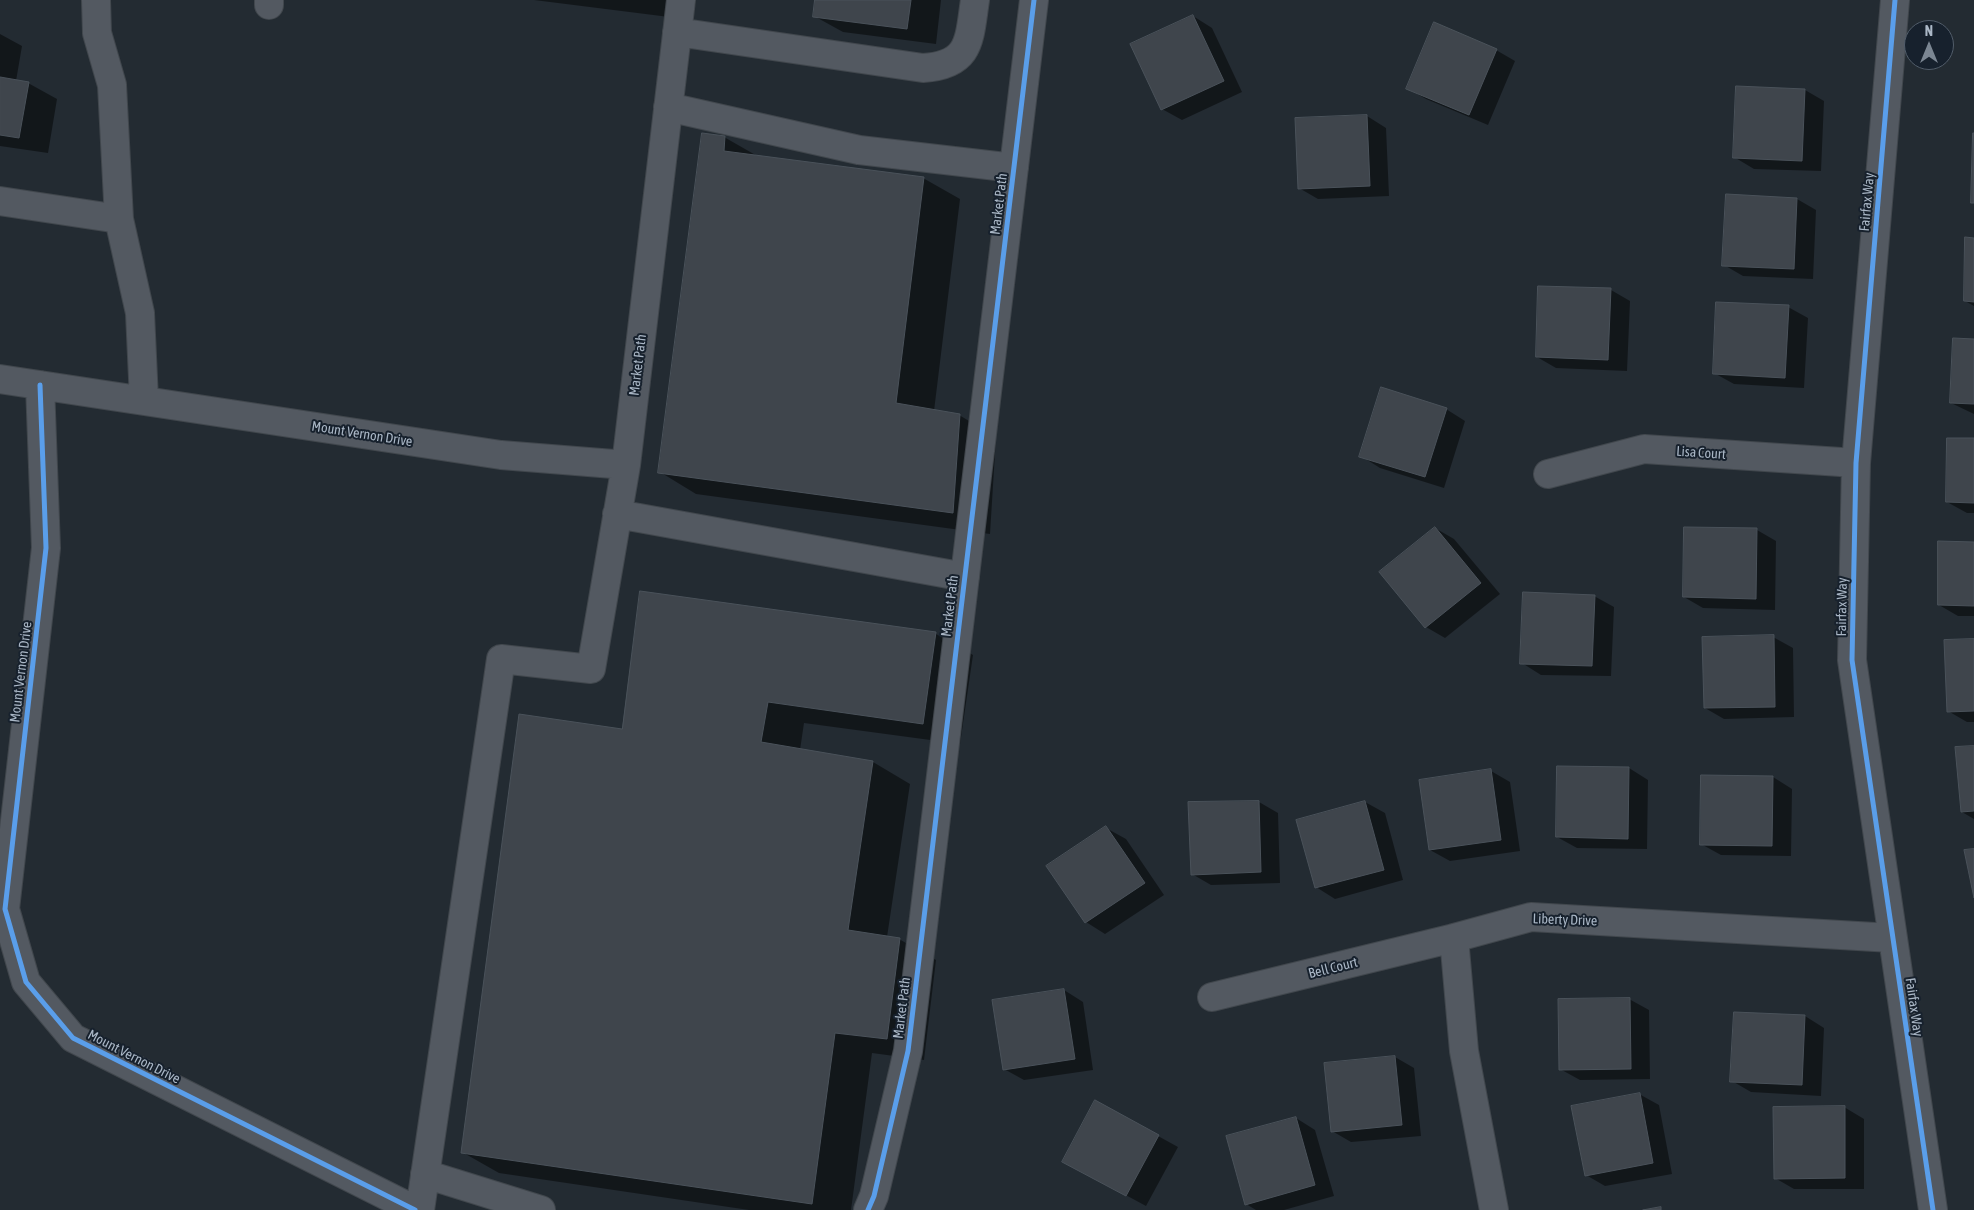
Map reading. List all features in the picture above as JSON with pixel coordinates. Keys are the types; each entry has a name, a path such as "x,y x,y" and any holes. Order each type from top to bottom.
{"street":[{"path":"96,0 97,33 112,84 119,219 140,313 144,400"},
{"name":"Market Path","path":"425,1174 501,659 591,669 626,465 681,0"},
{"path":"677,32 923,68 942,66 959,56 969,43 975,0"},
{"name":"Market Path","path":"868,1210 874,1196 908,1051 1034,0"},
{"name":"Fairfax Way","path":"1895,0 1856,463 1852,660 1933,1210"},
{"path":"668,107 859,150 1014,168"},
{"path":"0,201 119,219"},
{"name":"Mount Vernon Drive","path":"0,379 501,455 626,465"},
{"name":"Mount Vernon Drive","path":"40,384 46,548 5,909 26,982 73,1038 415,1210"},
{"name":"Lisa Court","path":"1548,474 1644,449 1856,463"},
{"path":"618,514 965,577"},
{"name":"Liberty Drive","path":"1454,938 1531,917 1892,938"},
{"path":"1454,938 1464,1051 1494,1210"},
{"name":"Bell Court","path":"1212,997 1454,938"},
{"path":"420,1210 425,1174 541,1210"}],"building":[{"path":"815,0 911,0 907,29 813,17"},
{"path":"1193,15 1224,81 1161,110 1130,44"},
{"path":"1434,22 1497,49 1469,115 1406,89"},
{"path":"0,77 29,82 19,138 0,135"},
{"path":"1736,86 1805,89 1802,161 1733,158"},
{"path":"1367,115 1370,186 1298,189 1295,118"},
{"path":"702,133 725,136 724,151 924,177 896,403 960,414 953,513 658,473"},
{"path":"1973,133 1974,203 1971,203"},
{"path":"1726,194 1797,198 1794,269 1722,266"},
{"path":"1965,237 1974,238 1974,302 1964,301"},
{"path":"1538,286 1611,288 1608,360 1536,357"},
{"path":"1716,302 1789,305 1785,378 1713,374"},
{"path":"1953,338 1974,339 1974,404 1950,403"},
{"path":"1381,387 1447,408 1425,477 1359,457"},
{"path":"1947,438 1974,438 1974,503 1946,502"},
{"path":"1435,527 1481,583 1425,628 1379,572"},
{"path":"1684,527 1757,528 1756,599 1683,597"},
{"path":"1938,541 1974,542 1974,606 1938,605"},
{"path":"640,591 936,632 923,724 768,702 761,742 873,761 848,930 900,938 887,1039 835,1033 812,1204 461,1153 519,714 622,729"},
{"path":"1523,592 1595,595 1592,666 1520,664"},
{"path":"1774,635 1775,707 1704,708 1702,637"},
{"path":"1974,639 1974,711 1947,712 1944,640"},
{"path":"1974,746 1974,811 1961,812 1955,747"},
{"path":"1557,766 1629,767 1628,839 1556,837"},
{"path":"1491,769 1501,840 1429,850 1419,780"},
{"path":"1701,775 1773,776 1772,846 1700,845"},
{"path":"1259,801 1261,872 1191,875 1188,802"},
{"path":"1365,801 1384,870 1315,888 1296,820"},
{"path":"1106,826 1145,883 1085,923 1046,866"},
{"path":"1974,849 1974,898 1964,850"},
{"path":"1064,989 1075,1059 1003,1070 992,1000"},
{"path":"1630,998 1631,1069 1559,1070 1558,999"},
{"path":"1734,1012 1805,1015 1802,1085 1730,1082"},
{"path":"1395,1056 1402,1125 1331,1132 1324,1063"},
{"path":"1640,1093 1653,1163 1585,1176 1571,1106"},
{"path":"1095,1100 1159,1135 1126,1196 1062,1162"},
{"path":"1845,1106 1845,1178 1774,1179 1773,1107"},
{"path":"1296,1117 1315,1185 1245,1205 1226,1136"},
{"path":"1661,1207 1661,1210 1643,1210"}],"cycle path":[{"path":"868,1210 874,1196 908,1051 1034,0"},
{"path":"1895,0 1856,463 1852,660 1933,1210"},
{"path":"40,385 46,548 5,909 26,982 73,1038 415,1210"}]}
